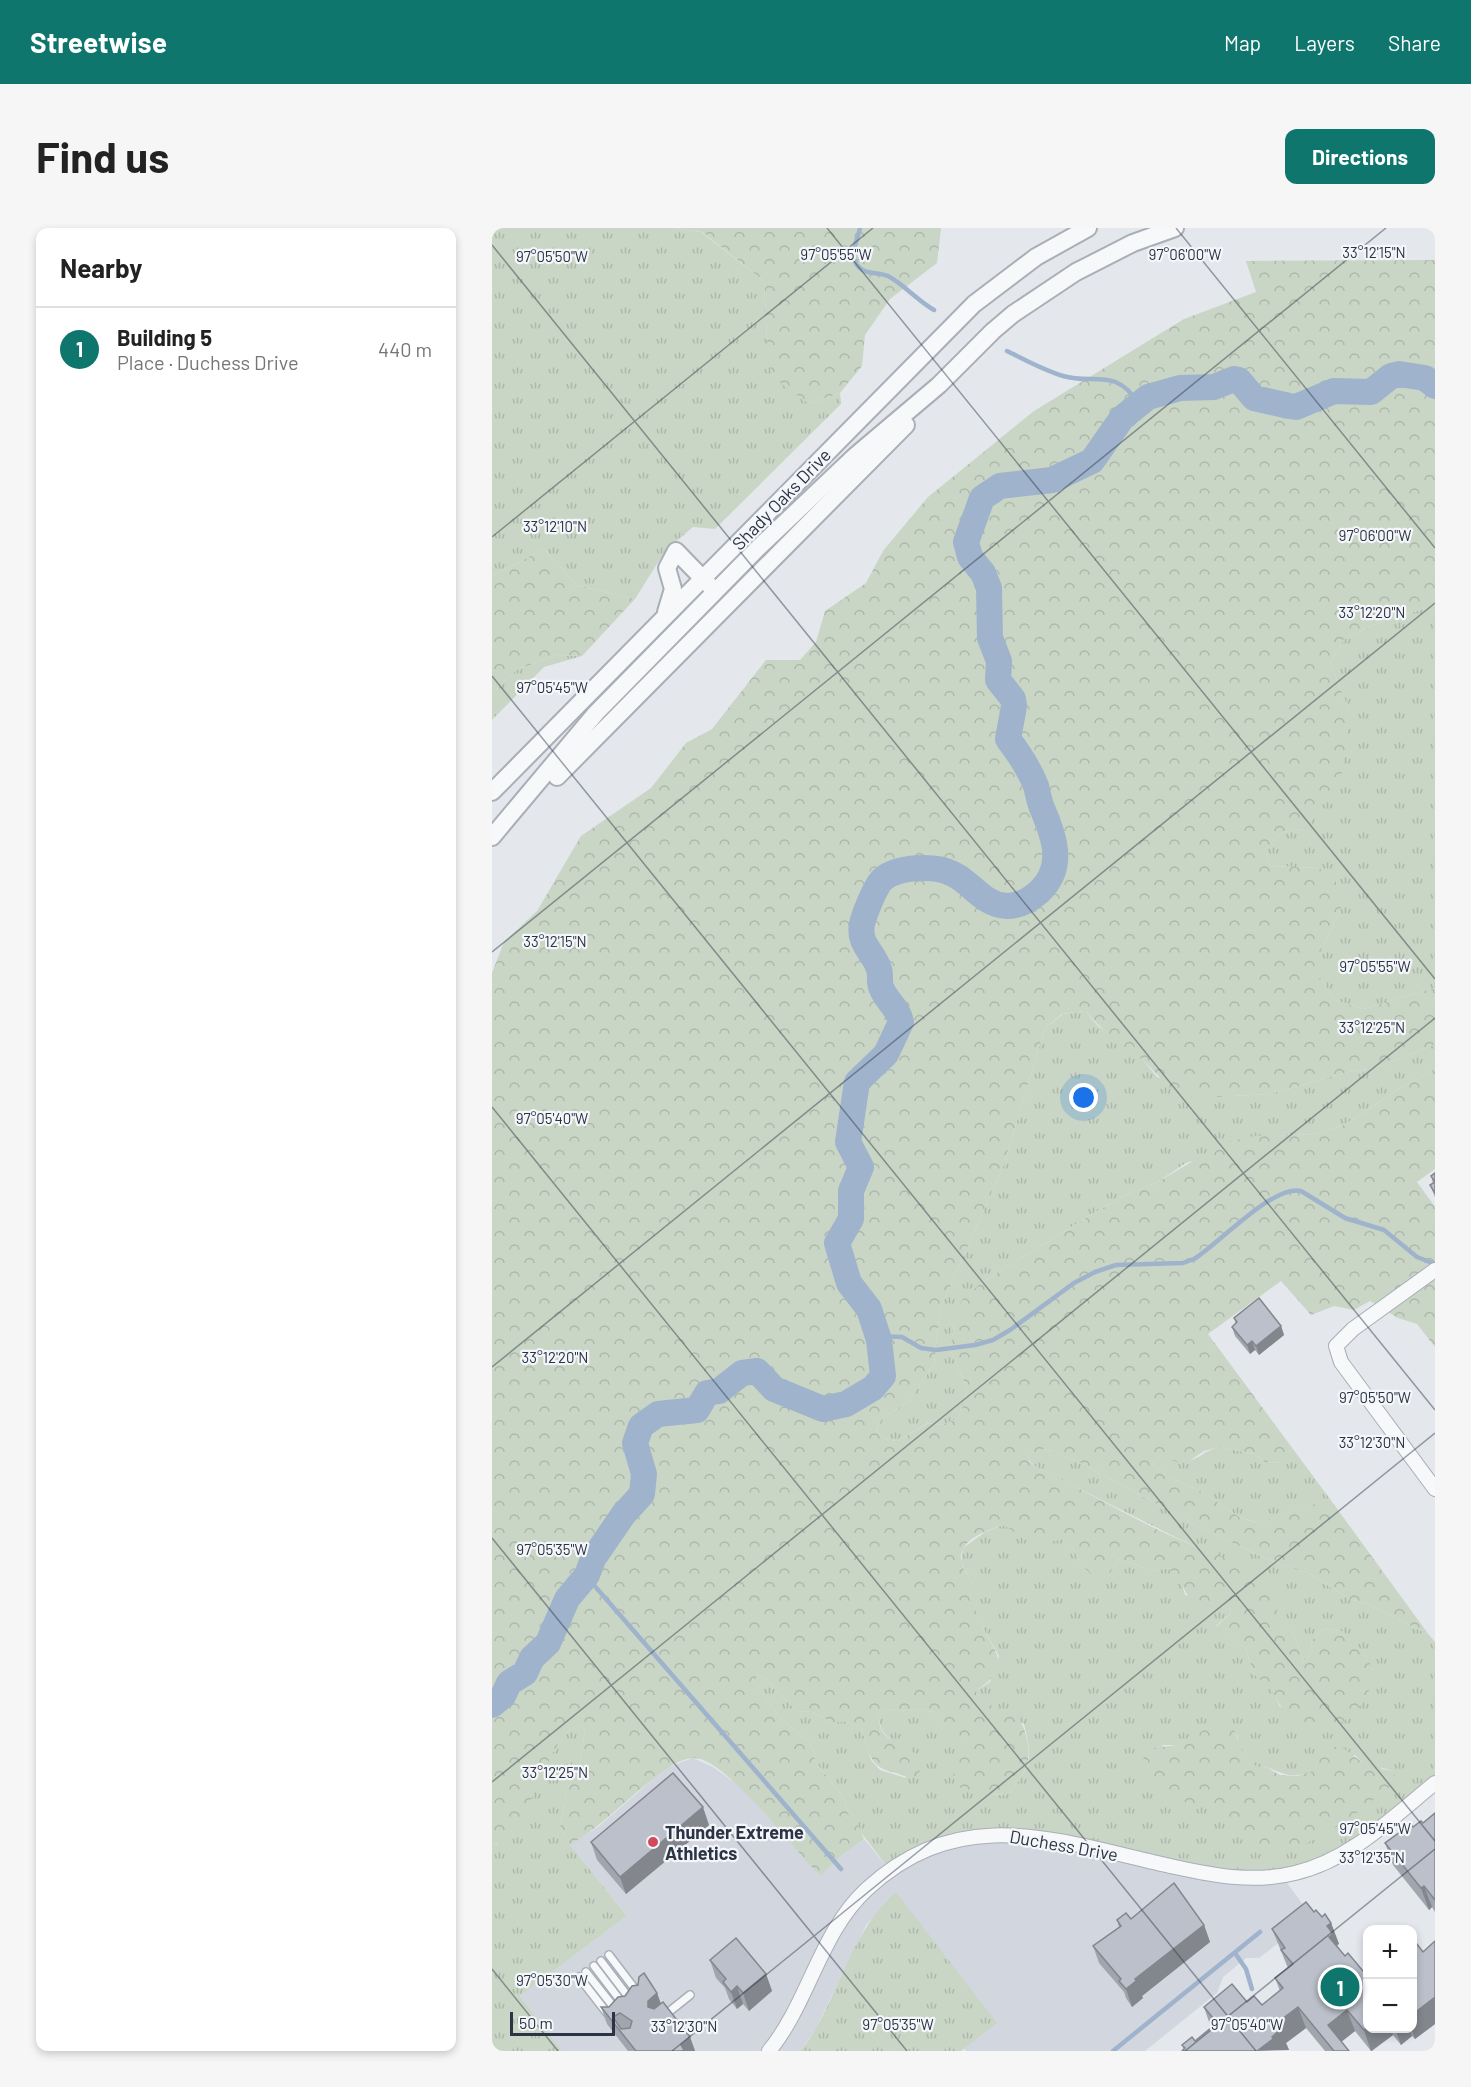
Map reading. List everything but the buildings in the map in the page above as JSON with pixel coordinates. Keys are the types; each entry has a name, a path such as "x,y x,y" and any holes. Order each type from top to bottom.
{"street":[{"name":"Shady Oaks Drive","path":"492,792 975,304 1036,257 1088,228"},
{"name":"Shady Oaks Drive","path":"492,837 596,712 855,456 939,385 993,331 1053,285 1133,243 1175,228"},
{"name":"Shady Oaks Drive","path":"492,847 569,765 916,415 939,385"},
{"path":"664,616 672,594 672,580 667,568 676,551 716,591"},
{"path":"1435,1270 1343,1338 1336,1347 1341,1362 1435,1489"},
{"name":"Duchess Drive","path":"769,2051 788,2024 847,1911 866,1890 890,1870 924,1850 983,1834 1018,1834 1221,1877 1270,1877 1309,1869 1345,1853 1435,1784"}],"lane":[{"path":"609,1955 641,1998"},
{"path":"627,2009 597,1963 633,2004"},
{"path":"586,1972 619,2014"},
{"path":"579,1977 612,2020"},
{"path":"659,2021 690,1995"}],"shaded area":[{"path":"693,1758 713,1767 741,1787 821,1876 841,1856 864,1839 890,1870 983,1834 1282,1876 1312,1917 1259,1958 1246,1958 1223,1977 1217,1993 1145,2051 966,2051 964,2048 996,2023 896,1893 866,1925 816,2028 801,2051 562,2051 520,1996 627,1916 570,1845 598,1827 658,1775 671,1766"}],"green space":[{"path":"492,228 675,228 701,232 764,281 767,340 809,404 840,393 841,404 715,529 693,527 665,551 635,599 576,585 544,549 492,576"},
{"path":"675,228 941,228 937,263 890,299 865,335 862,366 840,393 809,404 772,377 767,340 764,281 702,232"},
{"path":"1435,260 1435,605 1373,625 1344,639 1330,662 1348,708 1346,751 1340,781 1305,829 1283,832 1265,849 1270,866 1319,868 1336,882 1341,908 1319,955 1319,976 1335,1000 1363,1009 1435,988 1435,1044 1376,1068 1348,1072 1270,1094 1197,1098 1173,1091 1143,1060 1115,1042 1085,1011 1062,1014 1045,1028 1003,1167 940,1309 934,1364 909,1401 883,1417 876,1430 884,1439 897,1441 929,1423 942,1425 958,1418 965,1401 967,1388 950,1349 954,1324 961,1301 981,1283 1099,1210 1127,1194 1156,1183 1225,1142 1254,1136 1315,1134 1344,1125 1400,1088 1435,1069 1435,1169 1417,1182 1435,1207 1435,1347 1417,1324 1398,1318 1370,1301 1354,1310 1334,1306 1311,1315 1281,1281 1208,1334 1293,1449 1280,1463 1265,1462 1254,1454 1219,1447 1204,1451 1186,1463 1156,1458 1152,1464 1170,1478 1203,1492 1239,1517 1257,1523 1330,1499 1429,1635 1369,1604 1349,1599 1312,1575 1264,1558 1192,1523 1079,1462 1044,1449 1029,1454 1028,1461 1160,1531 1247,1568 1271,1585 1281,1595 1277,1611 1294,1635 1304,1661 1310,1655 1312,1640 1323,1629 1342,1631 1361,1649 1371,1666 1371,1683 1361,1705 1343,1722 1332,1727 1309,1730 1291,1724 1272,1691 1254,1674 1245,1647 1216,1627 1231,1613 1230,1606 1197,1607 1177,1577 1168,1568 1153,1571 1118,1559 1109,1575 1097,1579 1081,1565 1073,1548 1064,1539 1044,1542 1028,1541 1003,1525 982,1533 969,1542 964,1547 961,1561 972,1582 978,1618 998,1657 995,1673 976,1691 984,1701 1005,1710 1020,1721 1029,1749 1026,1769 1009,1794 972,1793 963,1790 957,1784 954,1777 955,1766 968,1745 932,1712 920,1709 907,1711 891,1709 879,1712 881,1730 885,1735 916,1755 924,1766 915,1777 906,1776 884,1769 873,1761 861,1727 846,1722 832,1722 812,1712 797,1711 764,1678 757,1675 752,1679 781,1719 808,1741 814,1752 815,1761 844,1798 849,1817 859,1827 864,1839 841,1856 821,1876 760,1808 724,1773 708,1762 694,1758 680,1761 664,1771 594,1829 570,1845 560,1827 566,1793 580,1762 585,1731 581,1724 568,1732 556,1747 515,1829 504,1841 492,1843 492,973 504,942 537,911 581,836 651,788 686,743 712,729 766,660 800,660 816,642 825,611 866,583 883,551 928,497 1034,411 1184,319 1256,292 1246,261"},
{"path":"544,549 576,585 635,599 582,656 556,655 516,670 492,694 492,576"},
{"path":"1435,605 1435,988 1363,1009 1335,1000 1319,976 1319,955 1341,908 1319,868 1270,866 1265,849 1283,832 1305,829 1318,810 1348,708 1330,662 1344,639 1373,625"},
{"path":"556,655 582,656 544,667 492,720 492,694 516,670"},
{"path":"1085,1011 1098,1026 1143,1060 1157,1077 1235,1096 1270,1094 1348,1072 1376,1068 1435,1044 1435,1069 1400,1088 1344,1125 1315,1134 1282,1135 1186,1163 1156,1183 1127,1194 1099,1210 981,1283 954,1324 950,1349 967,1388 965,1401 958,1418 942,1425 928,1423 897,1441 884,1439 876,1430 883,1417 909,1401 934,1364 940,1309 1003,1167 1045,1028 1063,1014"},
{"path":"1219,1447 1254,1454 1265,1462 1279,1463 1293,1449 1330,1499 1258,1523 1239,1517 1203,1492 1170,1478 1152,1464 1156,1458 1179,1461 1194,1459"},
{"path":"1044,1449 1079,1462 1192,1523 1264,1558 1312,1575 1349,1599 1369,1604 1429,1635 1435,1642 1435,1783 1345,1853 1258,1878 983,1834 890,1870 849,1817 844,1798 815,1761 814,1752 808,1741 781,1719 752,1679 757,1675 764,1678 797,1711 812,1712 832,1722 846,1722 861,1727 871,1760 880,1770 906,1778 898,1744 883,1731 879,1712 891,1709 907,1711 920,1709 932,1712 969,1745 955,1767 993,1795 1009,1794 1028,1762 1027,1737 1024,1724 983,1702 976,1691 990,1682 999,1656 976,1616 972,1582 961,1563 963,1548 985,1532 1003,1525 1028,1540 1050,1541 1064,1538 1073,1548 1081,1565 1109,1575 1118,1559 1153,1571 1168,1568 1180,1577 1185,1595 1230,1606 1231,1613 1216,1626 1245,1647 1254,1674 1273,1691 1280,1707 1372,1670 1366,1656 1342,1631 1323,1629 1312,1640 1310,1655 1304,1661 1294,1635 1245,1568 1177,1538 1038,1468 1028,1460 1029,1454","holes":["1237,1735 1242,1753 1247,1760 1257,1767 1269,1768 1286,1774 1300,1775 1314,1771 1318,1759 1355,1755 1362,1762 1393,1771 1294,1847 1271,1850 1238,1835 1211,1804 1188,1804 1162,1745 1177,1745 1190,1738"]},
{"path":"1221,1721 1233,1727 1245,1758 1256,1766 1268,1768 1280,1775 1297,1776 1313,1771 1318,1759 1329,1747 1342,1747 1362,1762 1375,1761 1382,1769 1393,1771 1397,1781 1334,1829 1315,1839 1278,1851 1261,1850 1239,1837 1211,1804 1189,1804 1147,1784 1141,1767 1146,1749 1177,1745"},
{"path":"581,1724 585,1731 580,1762 566,1793 560,1827 570,1845 627,1916 520,1996 562,2051 492,2051 492,1843 497,1844 518,1823 562,1738 571,1729"},
{"path":"896,1892 997,2023 961,2051 801,2051 825,2011 854,1948 879,1909"}],"waterway":[{"path":"860,228 854,251 857,265 871,273 888,276 934,310"},
{"path":"1007,351 1063,376 1113,381 1130,392 1138,403"},
{"path":"492,1705 503,1696 509,1683 525,1673 532,1658 548,1643 567,1599 587,1575 593,1559 623,1515 642,1494 644,1474 635,1443 641,1426 658,1414 697,1410 707,1393 719,1391 742,1373 757,1371 774,1389 823,1409 846,1404 873,1388 883,1376 879,1340 869,1309 849,1283 837,1243 851,1219 851,1191 861,1167 848,1142 857,1082 886,1054 901,1022 883,992 877,963 862,938 863,920 880,882 898,871 917,868 946,871 960,878 991,902 1012,906 1032,898 1039,892 1053,872 1055,862 1053,840 1036,786 1024,762 1008,739 1014,706 1013,699 998,680 999,661 990,638 989,588 983,573 970,557 966,542 982,498 1000,486 1052,480 1092,461 1122,418 1148,397 1180,388 1214,387 1234,379 1239,380 1254,398 1296,407 1334,391 1371,392 1391,376 1399,374 1425,378 1435,386"},
{"path":"878,1336 902,1337 921,1348 936,1350 975,1345 993,1340 1074,1283 1095,1272 1116,1265 1183,1263 1194,1259 1261,1206 1289,1192 1301,1191 1345,1218 1384,1230 1417,1257 1435,1264"},
{"path":"586,1576 841,1869"},
{"path":"1113,2051 1260,1932"},
{"path":"1235,1953 1246,1969 1252,1989"}],"place":[{"name":"Thunder Extreme Athletics","path":"653,1842"},
{"name":"Building 5","path":"1340,1987"}]}
